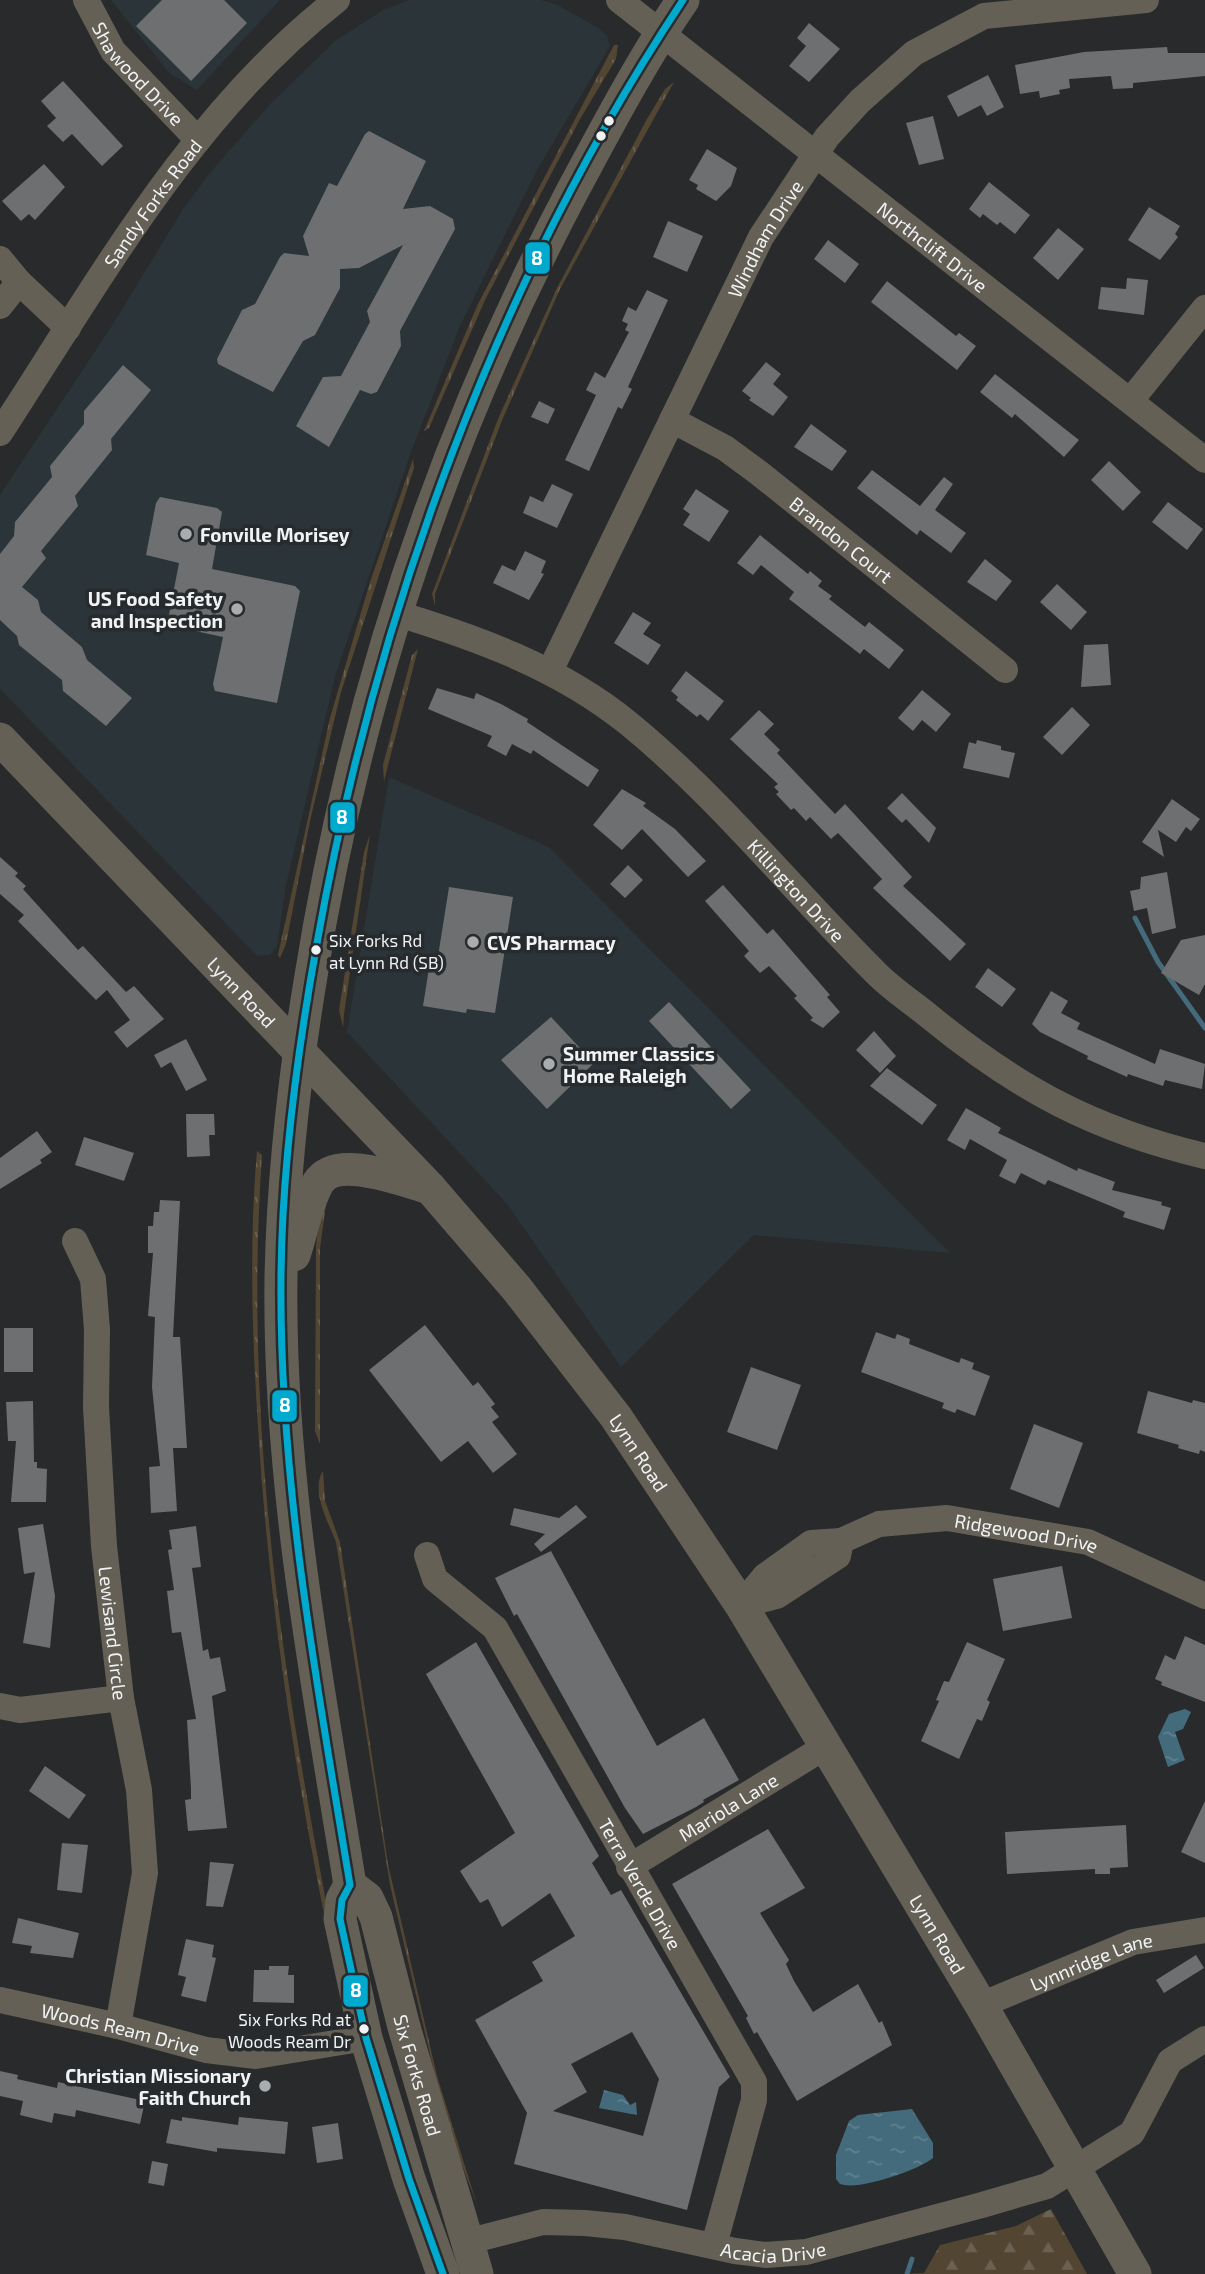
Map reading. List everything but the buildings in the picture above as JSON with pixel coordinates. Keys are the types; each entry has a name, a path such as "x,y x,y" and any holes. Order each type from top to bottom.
{"main road":[{"name":"Six Forks Road","path":"443,2274 409,2179 366,2038 340,1919 342,1900 350,1885 296,1531 287,1438 281,1279 290,1118 298,1049 343,798 395,613 450,454 480,381 538,257 661,33 683,0"},
{"name":"Lynn Road","path":"0,739 430,1188 517,1289 616,1417 741,1605 981,2005 1135,2274"},
{"path":"281,1279 295,1252 319,1181 327,1174 347,1169 371,1171 430,1188"},
{"name":"Six Forks Road","path":"350,1885 366,1898 376,1917 404,2027 477,2274"}],"street":[{"name":"Shawood Drive","path":"86,0 113,51 198,140"},
{"name":"Sandy Forks Road","path":"0,433 144,212 198,140 258,72 337,0"},
{"path":"619,0 661,33"},
{"name":"Windham Drive","path":"550,671 761,237 816,152 860,101 914,53 982,8 1031,9 1146,0"},
{"name":"Northclift Drive","path":"661,33 1205,460"},
{"path":"0,259 19,282 68,328"},
{"path":"0,306 19,282"},
{"path":"1131,400 1205,308"},
{"name":"Brandon Court","path":"672,420 725,448 759,473 1005,670"},
{"name":"Killington Drive","path":"395,613 466,635 550,671 636,731 736,821 878,975 980,1058 1048,1100 1115,1131 1205,1156"},
{"name":"Lewisand Circle","path":"75,1241 93,1279 97,1329 96,1407 104,1546 121,1698 139,1790 145,1873 118,2026"},
{"name":"Ridgewood Drive","path":"741,1605 765,1576 811,1543 841,1541 879,1524 963,1519 1088,1542 1205,1596"},
{"name":"Terra Verde Drive","path":"427,1555 435,1579 495,1628 754,2082 754,2100 714,2245"},
{"path":"0,1706 20,1710 121,1698"},
{"name":"Mariola Lane","path":"629,1867 825,1746"},
{"name":"Lynnridge Lane","path":"981,2005 1133,1942 1205,1930"},
{"name":"Woods Ream Drive","path":"0,2000 118,2026 206,2050 256,2056 366,2038"},
{"name":"Acacia Drive","path":"466,2242 543,2222 585,2223 625,2227 765,2255 806,2252 1037,2190 1132,2133 1170,2061 1205,2039"}],"shaded area":[{"path":"111,0 280,0 197,90 170,74"},
{"path":"410,0 541,0 558,5 600,29 607,36 610,46 536,172 460,326 410,455 335,677 286,885 277,946 270,955 257,956 0,689 0,495 113,324 183,209 209,174 270,104 336,40 385,9"},
{"path":"389,777 549,847 950,1253 754,1235 621,1367 507,1204 347,1032"}],"green space":[{"path":"614,45 618,45 616,59 580,119 485,300 429,428 424,431 478,304"},
{"path":"674,82 560,289 503,418 435,594 435,605 432,594 498,419 557,288 647,119 665,89"},
{"path":"413,459 414,468 341,692 310,821 286,944 280,958 278,955 330,718 370,582"},
{"path":"418,649 384,781 383,765 412,655"},
{"path":"370,834 343,1027 339,1010 364,852"},
{"path":"257,1151 262,1155 258,1262 259,1368 275,1581 306,1792 346,2002 343,2004 301,1789 270,1572 253,1323 252,1254"},
{"path":"332,1191 326,1204 320,1248 320,1444 315,1431 316,1247 319,1218"},
{"path":"323,1471 325,1501 340,1542 388,1864 437,2076 477,2205 446,2122 390,1885 336,1542 320,1497"},
{"path":"1051,2209 1087,2274 903,2274 924,2273 940,2245 1016,2226"}],"water":[{"path":"1185,1709 1191,1712 1183,1729 1175,1732 1185,1760 1168,1767 1158,1737 1169,1714"},
{"path":"604,2090 623,2095 630,2105 636,2102 637,2115 599,2108"},
{"path":"912,2109 933,2143 933,2158 915,2168 874,2182 860,2185 840,2184 836,2179 836,2155 849,2121 858,2115"}],"waterway":[{"path":"1135,918 1158,962 1205,1028"},
{"path":"907,2274 912,2259"}],"transit line":[{"name":"8","path":"443,2274 409,2179 366,2038 340,1919 342,1900 350,1885 302,1582 286,1430 281,1277 284,1193 292,1109 317,943 342,819 373,696 410,573 452,453 501,335 556,219 616,108 683,0"}],"place":[{"name":"Fonville Morisey","path":"186,534"},
{"name":"US Food Safety and Inspection","path":"237,609"},
{"name":"CVS Pharmacy","path":"473,942"},
{"name":"Six Forks Rd at Lynn Rd (SB)","path":"316,950"},
{"name":"Summer Classics Home Raleigh","path":"549,1064"},
{"name":"Six Forks Rd at Woods Ream Dr","path":"364,2029"},
{"name":"Christian Missionary Faith Church","path":"265,2086"}]}
